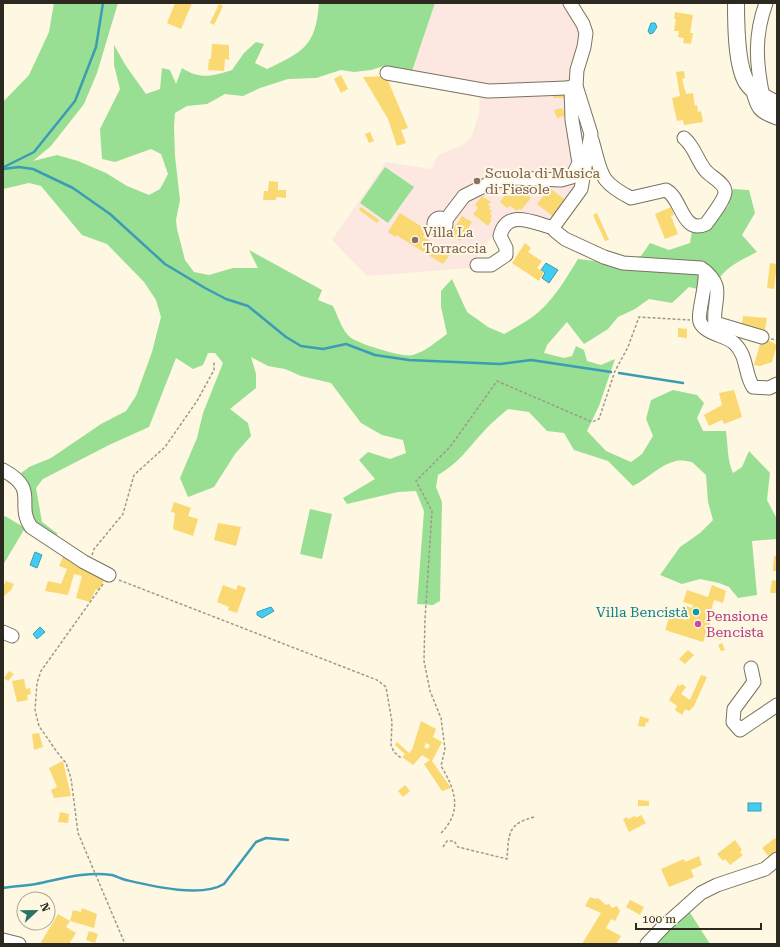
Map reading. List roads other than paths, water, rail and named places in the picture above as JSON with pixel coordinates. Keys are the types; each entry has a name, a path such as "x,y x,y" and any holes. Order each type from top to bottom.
{"main road":[{"path":"736,3 739,54 743,73 764,96"}],"street":[{"path":"445,221 464,196 492,182 513,178 561,180 572,177 579,163 572,120 573,86 584,47 586,33 583,24 570,3"},
{"path":"766,3 760,20 757,45 757,69 764,96 755,100 762,112 777,118"},
{"path":"387,73 488,91 573,86"},
{"path":"573,86 591,134 602,177 610,186 631,198 666,190 675,197 686,221 690,224 702,226 706,224 724,196 725,191 723,186 706,171 698,159 692,145 684,138"},
{"path":"554,228 581,189 591,134"},
{"path":"476,265 491,265 506,255 506,248 500,236 504,227 512,221 523,218 554,228 557,233 565,239 604,257 623,263 701,268 713,281 718,292 715,323 762,336"},
{"path":"705,271 705,291 700,321 705,328 728,339 738,348 746,362 749,380 753,387 768,388 777,384"},
{"path":"3,470 16,477 21,482 24,490 28,523 31,527 90,565 110,575"},
{"path":"751,668 754,682 734,709 733,722 740,730 777,705"},
{"path":"647,944 664,926 702,893 717,884 765,869 777,859"},
{"path":"3,940 18,944"}],"water":[{"path":"651,23 655,23 657,27 653,33 650,34 648,31"},
{"path":"546,263 558,270 549,283 542,278 545,273 541,270"},
{"path":"35,552 42,555 37,568 30,565"},
{"path":"271,607 274,611 262,618 257,615 257,612"},
{"path":"40,627 45,632 37,639 33,634"},
{"path":"748,803 761,803 761,811 748,811"}],"waterway":[{"path":"4,167 34,152 75,101 96,47 103,3"},
{"path":"3,169 19,167 33,169 73,188 110,214 165,264 226,299 248,306 286,337 301,346 323,349 346,344 375,355 409,360 500,364 531,360 611,372"},
{"path":"619,373 683,383"},
{"path":"3,888 36,884 83,875 102,874 112,875 124,880 162,888 176,890 203,890 224,884 256,842 266,838 288,840"}],"place":[{"name":"Scuola di Musica di Fiesole","path":"477,181"},
{"name":"Villa La Torraccia","path":"415,240"},
{"name":"Villa Bencistà","path":"696,612"},
{"name":"Pensione Bencista","path":"698,624"}]}
